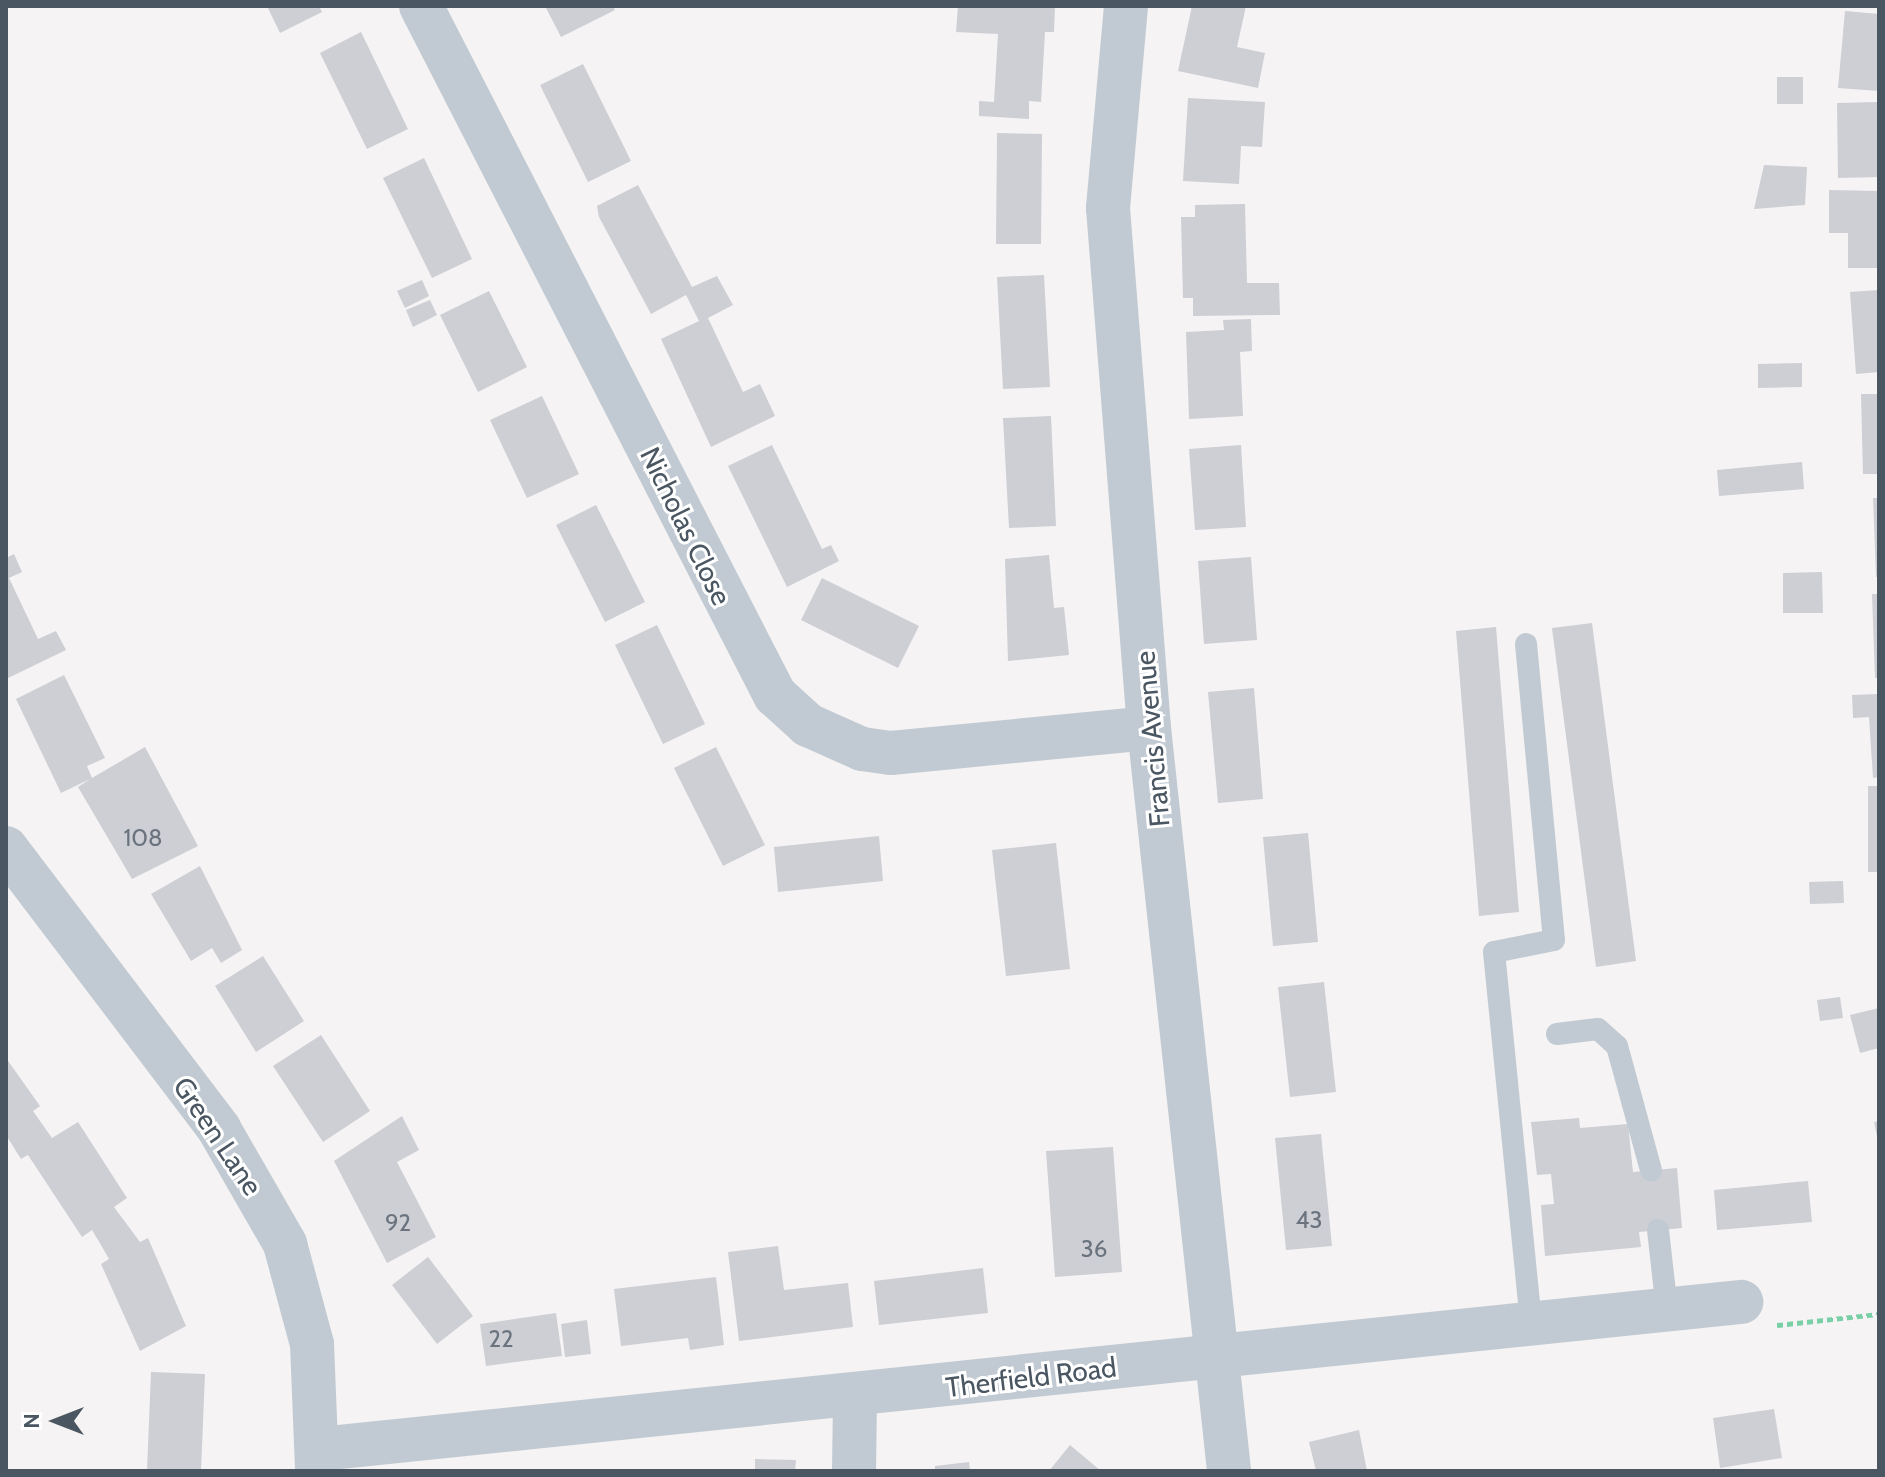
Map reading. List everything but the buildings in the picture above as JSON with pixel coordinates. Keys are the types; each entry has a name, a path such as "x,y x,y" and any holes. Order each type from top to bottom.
{"street":[{"name":"Nicholas Close","path":"421,6 775,695 808,725 862,749 891,753 1149,728"},
{"name":"Francis Avenue","path":"1126,6 1108,208 1149,728 1229,1471"},
{"name":"Green Lane","path":"11,866 219,1129 277,1230 312,1344 318,1460"},
{"name":"Therfield Road","path":"318,1460 1216,1354 1667,1310 1754,1314"},
{"path":"854,1471 855,1399"}],"lane":[{"path":"1526,644 1554,940 1494,952 1531,1325"},
{"path":"1557,1034 1598,1029 1617,1046 1651,1170"},
{"path":"1658,1230 1667,1310"}],"path":[{"path":"1754,1314 1879,1314"}]}
